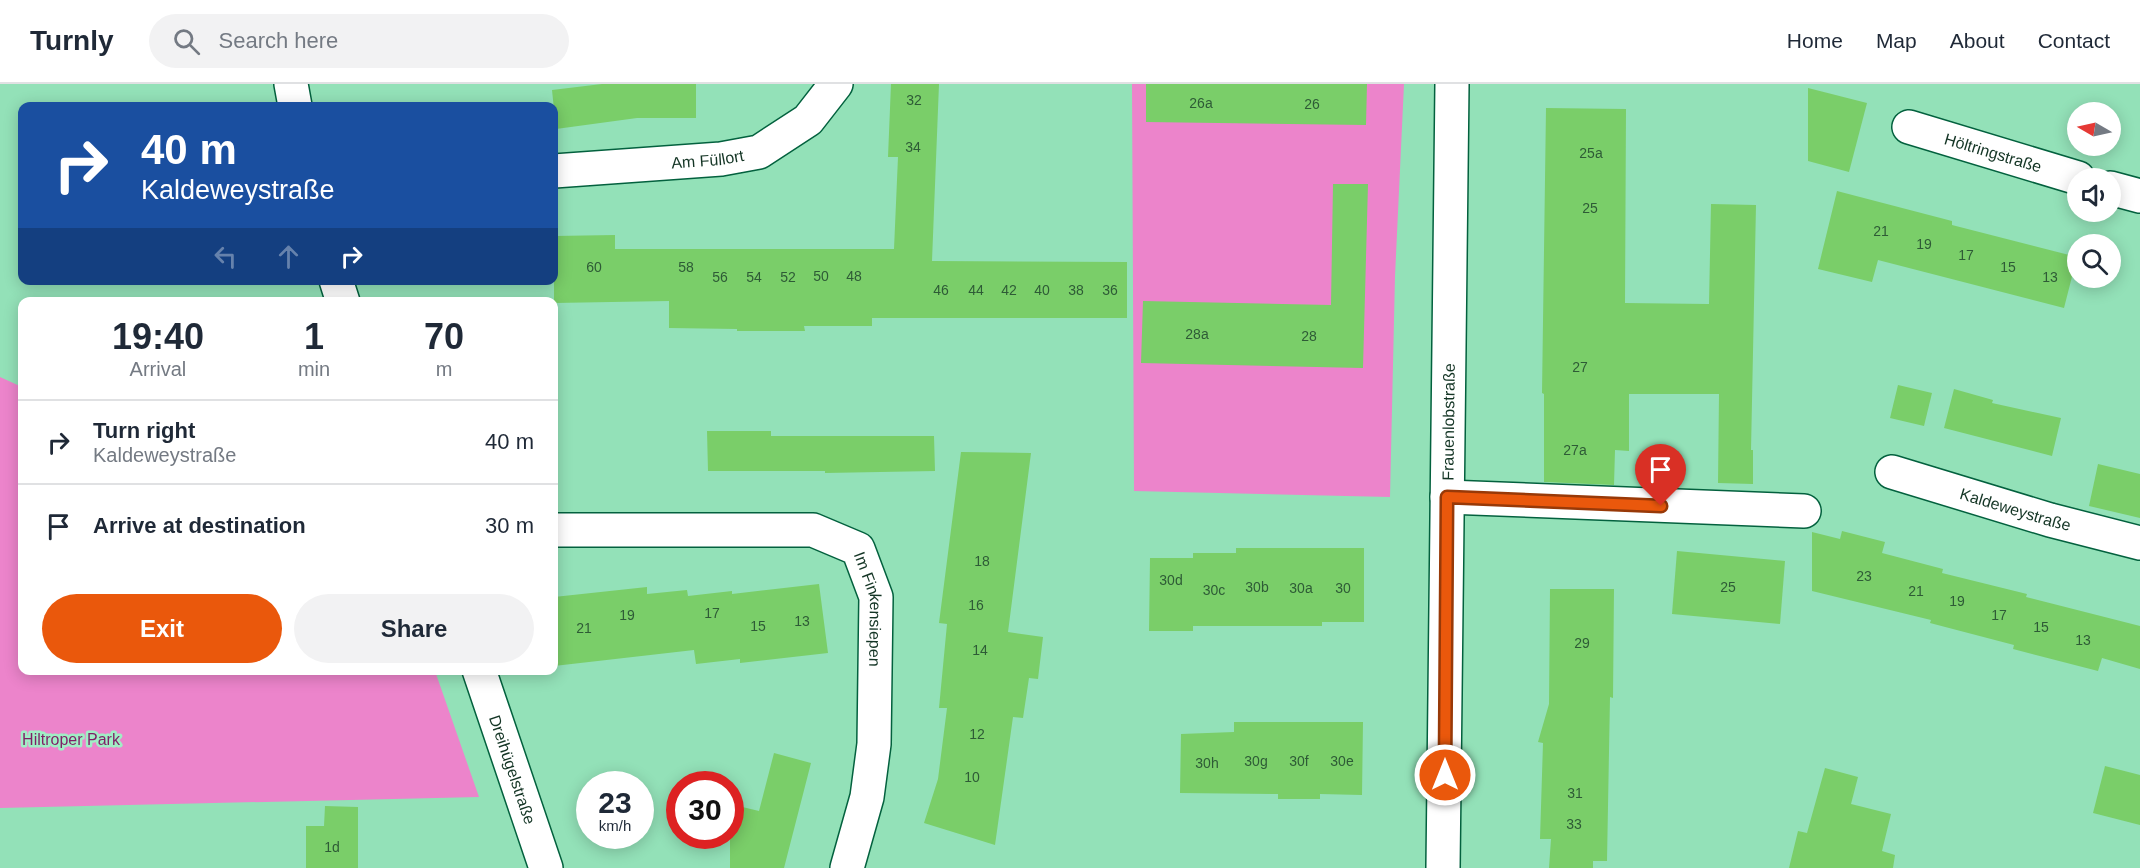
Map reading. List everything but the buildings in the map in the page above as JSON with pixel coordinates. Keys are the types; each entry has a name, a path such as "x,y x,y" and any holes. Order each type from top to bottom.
{"street":[{"path":"291,84 294,102"},
{"name":"Am Füllort","path":"558,171 721,159 759,152 808,120 836,84"},
{"name":"Frauenlobstraße","path":"1443,868 1452,84"},
{"name":"Höltringstraße","path":"1909,127 2067,175"},
{"name":"Kaldeweystraße","path":"1892,472 2050,520 2140,543"},
{"path":"1447,497 1804,511"},
{"name":"Im Finkensiepen","path":"558,530 813,530 858,549 876,597 874,744 867,796 847,868"},
{"name":"Dreihügelstraße","path":"481,675 546,868"}],"green space":[{"path":"1132,84 1404,84 1395,276 1390,497 1134,491"},
{"name":"Hiltroper Park","path":"0,377 18,385 18,675 436,675 479,797 0,808"}],"route":[{"path":"1445,775 1447,497 1661,506"}]}
